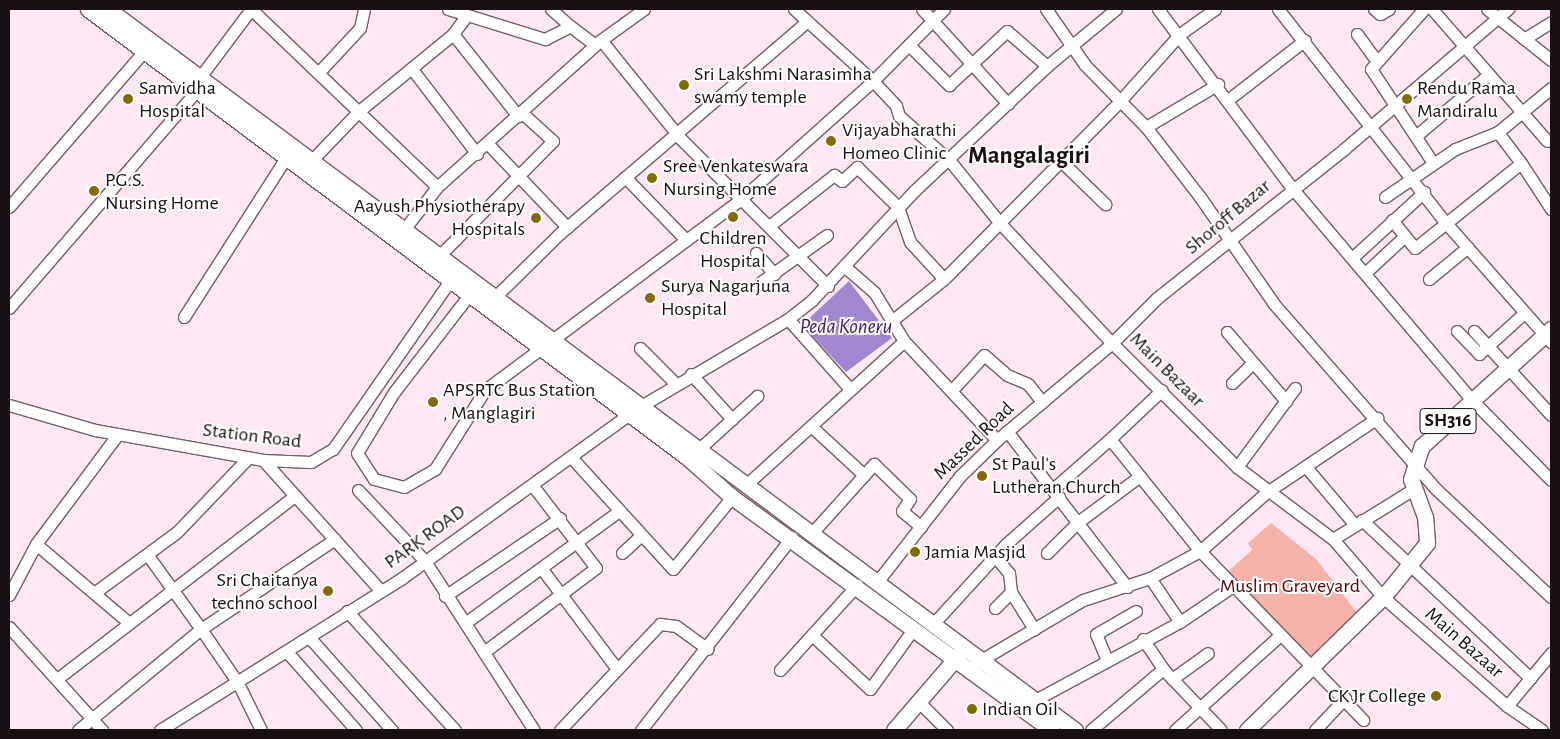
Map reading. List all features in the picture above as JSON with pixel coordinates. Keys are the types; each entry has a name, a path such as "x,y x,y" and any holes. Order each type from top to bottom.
{"main road":[{"path":"88,9 144,51 198,84 312,160 400,235 440,256 469,295 546,344 635,410 699,449 747,484 933,624 960,654"},
{"path":"108,9 285,159 400,235 454,275 495,297 546,344"},
{"name":"SH316","path":"1247,730 1383,597 1409,568 1428,536 1412,490 1414,463 1422,446 1472,400 1549,336"},
{"path":"635,410 732,497 792,537 914,628 1035,700 1075,730"},
{"path":"894,730 960,654"},
{"path":"975,664 1052,730"}],"street":[{"path":"9,308 198,84 251,9 438,187"},
{"path":"319,72 360,28 364,9"},
{"path":"448,9 545,39 570,26"},
{"path":"551,9 570,26 598,42 676,133 828,286"},
{"path":"400,235 438,187 477,154 598,42 644,9"},
{"name":"Main Bazaar","path":"794,9 806,22 873,81 896,106 899,116 950,161 999,222 1112,343 1162,390 1237,467 1267,492 1333,539 1383,597 1508,706 1542,730"},
{"path":"922,9 934,20 1008,104"},
{"path":"469,295 394,392 357,453 374,479 404,487 435,469 485,390 741,199 873,81 944,9"},
{"path":"1046,9 1085,66 1146,127 1229,239 1274,304 1377,418 1455,509 1551,597"},
{"name":"PARK ROAD","path":"165,729 381,591 533,486 635,410 691,374 788,319 828,286 898,207 950,161 1047,66 1116,9"},
{"path":"1158,9 1180,34 1218,84 1292,188 1472,400 1551,480"},
{"path":"894,319 944,278 1119,102 1180,34 1215,9"},
{"path":"1374,9 1380,14 1389,9"},
{"path":"1424,9 1375,59 1370,69 1397,104 1433,163"},
{"path":"1432,9 1464,49 1548,141"},
{"path":"1487,9 1496,19 1551,60"},
{"name":"Shoroff Bazar","path":"1112,343 1157,298 1372,125 1464,49 1508,9"},
{"path":"1281,10 1305,40 1342,94 1372,125 1414,176 1446,223 1524,313 1549,336"},
{"path":"312,160 359,111 454,34 466,16"},
{"path":"495,297 567,227 806,22"},
{"path":"1524,39 1551,22"},
{"path":"909,44 949,85 974,65 1007,31 1047,66"},
{"path":"440,256 518,173 552,142 520,114 454,34"},
{"path":"1357,34 1375,59"},
{"path":"1229,99 1305,40"},
{"path":"9,207 144,51"},
{"path":"412,69 477,154"},
{"path":"1417,135 1488,75"},
{"path":"1146,127 1218,84"},
{"path":"1385,197 1454,149 1498,132 1524,114 1551,88"},
{"path":"1498,132 1551,209"},
{"path":"488,144 518,173 567,227"},
{"path":"184,317 285,159"},
{"path":"1061,161 1104,204"},
{"path":"1392,220 1415,248 1521,163"},
{"path":"769,226 834,175 842,181 857,167 898,207 910,242 944,278"},
{"path":"625,177 686,240"},
{"path":"1352,258 1424,192"},
{"path":"761,282 827,235"},
{"path":"1365,273 1405,236"},
{"path":"1429,279 1468,247"},
{"path":"756,253 774,274"},
{"path":"844,266 874,292 894,319 895,330 904,341 997,440"},
{"name":"Station Road","path":"9,405 118,434 248,458 302,463 327,454 454,275"},
{"path":"1457,331 1479,354 1524,313"},
{"path":"788,319 849,388"},
{"path":"1474,331 1551,414"},
{"path":"1227,332 1252,364 1286,401"},
{"path":"747,484 812,427 849,388 904,341"},
{"name":"Massed Road","path":"877,582 960,476 997,440 1112,343"},
{"path":"640,348 676,384"},
{"path":"952,390 984,355 1007,375 1028,384 1042,402"},
{"path":"1232,383 1252,364"},
{"path":"691,374 732,419"},
{"path":"1237,467 1296,388"},
{"path":"933,624 1056,493 1110,438 1162,390"},
{"path":"699,449 757,396"},
{"path":"975,664 1083,600 1150,578 1200,551 1267,492 1377,418"},
{"path":"812,427 864,475"},
{"path":"1008,431 1127,587"},
{"path":"9,595 36,544 118,434"},
{"path":"1110,438 1200,551 1280,635 1345,698 1363,720"},
{"path":"572,457 639,537 673,569 732,497"},
{"path":"94,593 177,532 248,458"},
{"path":"263,460 381,591"},
{"path":"812,533 874,464 910,499 902,511 921,527"},
{"path":"1306,467 1358,523 1530,678"},
{"path":"1047,552 1078,522 1140,476"},
{"path":"484,652 596,568 560,518 533,486"},
{"path":"358,490 425,561 445,596 465,623 534,730"},
{"path":"1333,539 1412,490"},
{"path":"57,679 295,496"},
{"path":"465,623 579,544 618,512"},
{"path":"445,596 560,518"},
{"path":"622,553 639,537"},
{"path":"640,730 708,649 792,537"},
{"path":"78,730 201,629 335,539"},
{"path":"36,544 129,623"},
{"path":"147,554 238,683 261,730"},
{"path":"995,556 1009,573 1011,592 1034,630"},
{"path":"542,570 617,669"},
{"path":"1150,578 1180,622"},
{"path":"780,670 857,585"},
{"path":"1035,700 1143,639 1180,622 1233,586"},
{"path":"995,608 1011,592"},
{"path":"347,611 455,730"},
{"path":"1107,660 1096,634 1136,611"},
{"path":"560,730 660,624 676,626 708,649"},
{"path":"9,627 102,730"},
{"path":"812,635 870,688 914,628"},
{"path":"1175,730 1280,635"},
{"path":"309,637 392,730"},
{"path":"1143,639 1163,669 1221,730"},
{"path":"287,652 356,730"},
{"path":"1172,679 1208,652"},
{"path":"1508,706 1551,653"},
{"path":"1091,730 1163,669"},
{"path":"1315,730 1345,698"},
{"path":"918,702 947,730"}],"green space":[{"name":"Muslim Graveyard","path":"1271,523 1317,560 1357,613 1308,660 1225,574 1252,550 1248,543"}],"water":[{"name":"Peda Koneru","path":"849,281 892,338 846,372 802,325"}],"place":[{"name":"Sri Lakshmi Narasimha swamy temple","path":"684,85"},
{"name":"Samvidha Hospital","path":"128,99"},
{"name":"Rendu Rama Mandiralu","path":"1407,99"},
{"name":"Vijayabharathi Homeo Clinic","path":"831,141"},
{"name":"Sree Venkateswara Nursing Home","path":"652,178"},
{"name":"P.G.S. Nursing Home","path":"94,191"},
{"name":"Children Hospital","path":"733,217"},
{"name":"Aayush Physiotherapy Hospitals","path":"536,218"},
{"name":"Surya Nagarjuna Hospital","path":"650,298"},
{"name":"APSRTC Bus Station , Manglagiri","path":"433,402"},
{"name":"St Paul's Lutheran Church","path":"982,476"},
{"name":"Jamia Masjid","path":"915,552"},
{"name":"Sri Chaitanya techno school","path":"328,591"},
{"name":"CK Jr College","path":"1436,696"},
{"name":"Indian Oil","path":"972,709"}],"district":[{"name":"Mangalagiri","path":"1029,156"}]}
